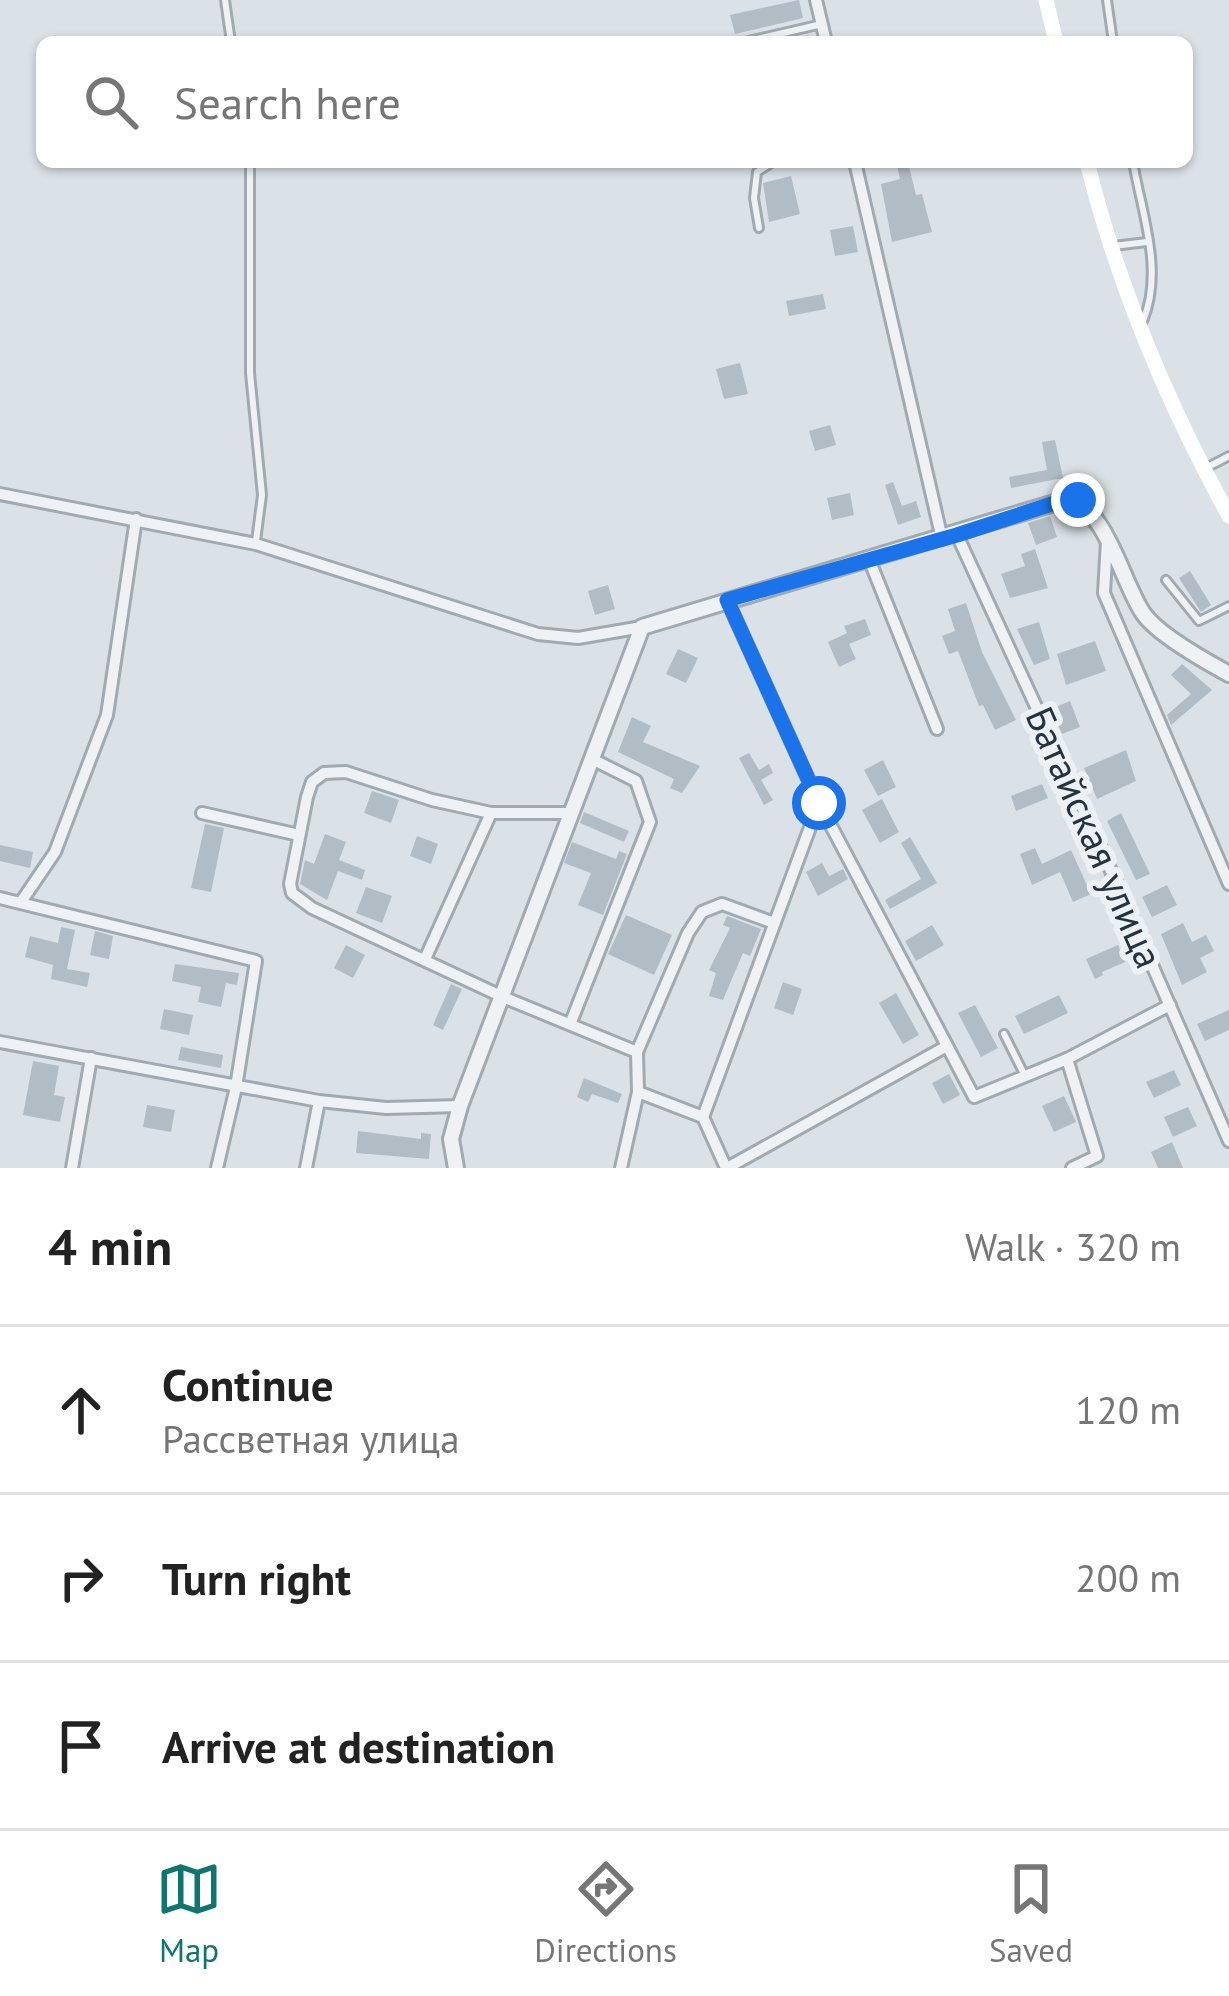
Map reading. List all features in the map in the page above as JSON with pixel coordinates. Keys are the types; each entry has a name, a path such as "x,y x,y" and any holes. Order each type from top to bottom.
{"main road":[{"path":"1046,0 1055,36"},
{"path":"1089,168 1140,330 1204,469 1227,506"}],"street":[{"path":"816,0 825,36"},
{"name":"Батайская улица","path":"857,168 950,537 1229,1141"},
{"path":"0,494 256,544 538,634 578,638 642,627 1064,500 1078,500 1107,539 1144,617 1229,674"},
{"path":"21,902 55,852 107,715 136,519"},
{"path":"1107,539 1104,593 1229,884"},
{"path":"869,559 937,729"},
{"path":"727,600 819,803 974,1097 1067,1059 1170,1005"},
{"path":"452,1166 451,1139 460,1106 642,627"},
{"path":"571,1022 650,822 636,781 592,759"},
{"path":"572,813 491,812 432,800 346,772 324,773 312,782 292,893 300,902 503,997 637,1052"},
{"path":"703,1117 819,803"},
{"path":"425,959 491,812"},
{"path":"202,813 299,835"},
{"path":"0,898 256,961 236,1087 217,1168"},
{"path":"621,1168 638,1092 637,1052 688,933 702,912 722,904 774,922"},
{"path":"0,1042 319,1101 386,1108 460,1106"},
{"path":"638,1092 703,1117 727,1168 947,1046"},
{"path":"72,1168 91,1058"},
{"path":"1067,1059 1097,1156 1072,1168"},
{"path":"306,1168 319,1101"}],"lane":[{"path":"225,0 230,36"},
{"path":"1107,0 1112,36"},
{"path":"770,36 822,24"},
{"path":"250,168 250,373 262,495 256,544"},
{"path":"759,228 754,198 758,172 764,168"},
{"path":"1134,168 1155,274 1153,299 1140,330"},
{"path":"1110,246 1147,242"},
{"path":"1204,469 1229,456"},
{"path":"1166,580 1199,621 1229,607"},
{"path":"1004,1034 1025,1076"}],"building":[{"path":"799,0 803,18 735,34 730,15"},
{"path":"897,168 909,168 932,232 892,242 881,184 900,179"},
{"path":"791,176 800,214 769,222 763,183"},
{"path":"853,226 858,252 835,256 830,230"},
{"path":"823,294 826,309 789,316 786,301"},
{"path":"740,363 748,394 724,399 716,369"},
{"path":"830,425 836,445 815,451 809,431"},
{"path":"1055,440 1063,478 1011,488 1009,477 1047,470 1042,442"},
{"path":"893,482 902,506 916,501 921,517 898,525 885,485"},
{"path":"850,493 854,515 832,520 827,498"},
{"path":"1050,516 1057,537 1036,545 1028,523"},
{"path":"1035,549 1048,588 1010,598 1001,574 1025,566 1021,554"},
{"path":"1190,571 1211,605 1201,612 1179,578"},
{"path":"608,585 615,609 595,615 588,591"},
{"path":"966,603 982,652 1016,720 995,730 983,705 979,706 958,651 949,654 942,636 955,631 948,609"},
{"path":"865,619 871,635 849,644 856,659 839,667 828,642 847,633 844,626"},
{"path":"1039,622 1050,659 1034,665 1017,629"},
{"path":"1095,641 1106,671 1066,685 1057,654"},
{"path":"678,649 698,658 686,683 666,674"},
{"path":"1182,664 1212,690 1171,725 1167,715 1191,694 1171,675"},
{"path":"1070,701 1080,727 1062,734 1051,709"},
{"path":"632,717 651,726 643,742 700,766 682,793 670,788 674,779 618,752"},
{"path":"1126,750 1136,781 1097,799 1084,768"},
{"path":"749,753 759,770 769,764 773,773 761,780 773,800 764,805 739,758"},
{"path":"883,760 896,787 878,796 864,770"},
{"path":"1042,784 1048,798 1016,811 1011,796"},
{"path":"372,791 399,800 391,823 364,813"},
{"path":"882,799 899,832 880,843 862,810"},
{"path":"584,812 629,831 624,842 580,823"},
{"path":"1121,813 1150,874 1136,880 1107,821"},
{"path":"205,824 224,828 211,892 191,888"},
{"path":"325,834 346,842 339,860 365,870 362,880 338,871 327,900 300,884 305,860 314,864"},
{"path":"417,836 438,844 431,864 410,856"},
{"path":"910,837 937,883 890,909 885,900 921,879 901,843"},
{"path":"572,842 616,859 619,851 627,854 603,915 578,905 591,873 564,863"},
{"path":"0,845 33,852 30,868 0,861"},
{"path":"1035,848 1042,864 1071,850 1091,894 1073,902 1060,872 1032,885 1020,854"},
{"path":"822,863 829,876 843,869 848,879 818,896 806,872"},
{"path":"1167,885 1177,905 1152,917 1142,897"},
{"path":"366,887 392,896 382,923 356,913"},
{"path":"626,915 672,935 654,975 608,954"},
{"path":"727,916 761,929 750,956 743,953 723,1000 709,996 716,973 709,970 730,928 723,925"},
{"path":"1183,923 1192,942 1206,935 1214,951 1200,958 1207,972 1182,985 1161,934"},
{"path":"932,925 944,945 916,961 905,941"},
{"path":"61,927 75,930 67,969 90,973 87,987 51,979 53,965 25,957 30,936 58,943"},
{"path":"95,931 113,936 109,959 90,955"},
{"path":"346,945 365,955 353,978 334,968"},
{"path":"1118,945 1125,962 1095,979 1086,959"},
{"path":"175,964 239,973 237,985 226,983 221,1007 198,1002 201,987 172,981"},
{"path":"783,982 802,989 793,1015 774,1008"},
{"path":"451,984 462,989 443,1030 433,1025"},
{"path":"896,993 919,1035 903,1044 879,1003"},
{"path":"1059,995 1068,1013 1024,1034 1015,1016"},
{"path":"975,1005 998,1048 981,1057 958,1013"},
{"path":"164,1009 193,1015 189,1035 160,1029"},
{"path":"1229,1010 1229,1030 1205,1041 1197,1024"},
{"path":"181,1047 223,1055 221,1068 178,1060"},
{"path":"33,1061 59,1066 54,1095 65,1097 60,1122 23,1115"},
{"path":"1174,1070 1181,1085 1154,1098 1146,1082"},
{"path":"949,1074 960,1095 943,1104 932,1083"},
{"path":"584,1078 622,1094 618,1103 592,1094 588,1102 577,1097"},
{"path":"1064,1096 1076,1122 1054,1132 1042,1106"},
{"path":"147,1105 175,1110 171,1132 143,1127"},
{"path":"1188,1107 1197,1126 1173,1137 1164,1117"},
{"path":"358,1131 421,1139 421,1133 431,1134 429,1159 356,1153"},
{"path":"1172,1142 1183,1168 1158,1168 1151,1152"}],"route":[{"path":"819,803 727,600 1064,500 1078,500"}]}
